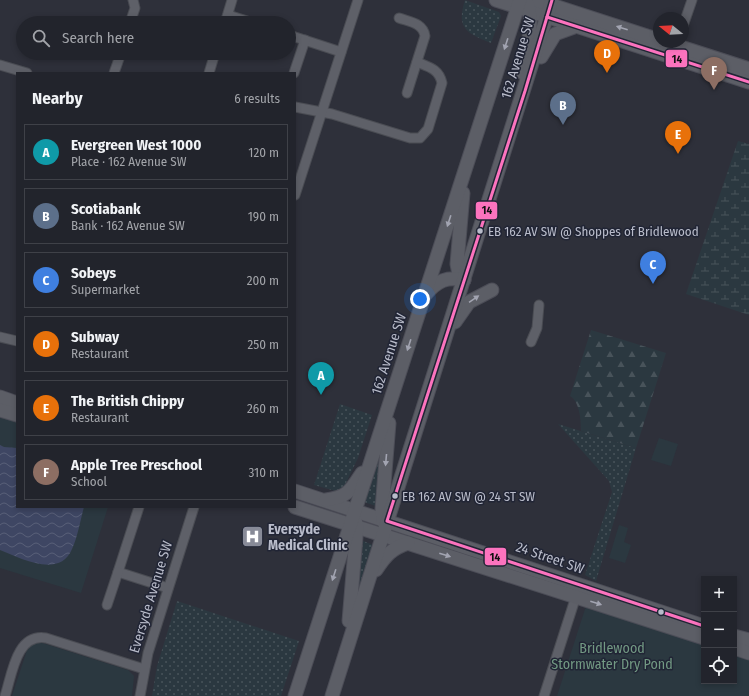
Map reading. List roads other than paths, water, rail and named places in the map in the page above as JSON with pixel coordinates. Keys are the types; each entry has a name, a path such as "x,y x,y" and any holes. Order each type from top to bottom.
{"main road":[{"path":"496,0 536,4 653,38"},
{"path":"536,4 578,26 653,43"},
{"path":"518,111 536,4"},
{"name":"162 Avenue SW","path":"332,696 345,651 525,91 536,4"},
{"name":"162 Avenue SW","path":"295,696 465,169 536,4"},
{"path":"525,91 553,36 557,32 578,26"},
{"path":"675,48 749,82"},
{"path":"676,48 749,69"},
{"path":"464,280 459,274 457,264 465,169"},
{"path":"424,297 441,280 454,277 464,280"},
{"path":"445,338 469,302 492,290"},
{"path":"385,527 393,393"},
{"path":"0,397 16,403"},
{"path":"0,410 16,415"},
{"path":"326,500 340,498 350,491 374,454"},
{"name":"24 Street SW","path":"296,491 326,500 352,517"},
{"name":"24 Street SW","path":"296,507 352,517 385,527 577,591 701,637"},
{"path":"345,651 352,517"},
{"name":"24 Street SW","path":"385,527 408,543 701,625"},
{"path":"366,586 386,555 397,547 408,543"},
{"path":"737,637 749,640"},
{"path":"737,649 749,653"}],"street":[{"path":"132,16 135,8 133,0"},
{"path":"227,16 232,0"},
{"path":"296,192 358,0"},
{"path":"688,12 692,0"},
{"path":"399,18 418,24 424,32 425,39 407,94"},
{"path":"296,37 341,52"},
{"path":"294,72 305,40"},
{"path":"114,72 119,60"},
{"path":"209,72 213,60"},
{"path":"296,107 322,112 410,138 420,138 428,130 442,83 436,71 418,62"},
{"path":"0,65 24,72"},
{"path":"531,342 537,328 539,305"},
{"path":"0,337 16,341"},
{"path":"107,605 139,508"},
{"name":"Eversyde Avenue SW","path":"140,696 144,669 194,508"},
{"path":"118,572 168,588"},
{"path":"544,696 577,591"},
{"path":"5,696 21,648 34,638 46,638 144,669"}],"water":[{"path":"0,445 4,447 16,448 16,508 84,508 72,549 66,558 58,563 49,565 39,564 0,550"}],"place":[{"name":"Subway","path":"607,73"},
{"name":"Apple Tree Preschool","path":"714,90"},
{"name":"Scotiabank","path":"563,125"},
{"name":"The British Chippy","path":"678,154"},
{"name":"EB 162 AV SW @ Shoppes of Bridlewood","path":"480,231"},
{"name":"Sobeys","path":"653,284"},
{"name":"Evergreen West 1000","path":"321,395"},
{"name":"EB 162 AV SW @ 24 ST SW","path":"395,496"},
{"name":"Eversyde Medical Clinic","path":"252,537"}],"park label":[{"name":"Bridlewood Stormwater Dry Pond","path":"612,656"}]}
